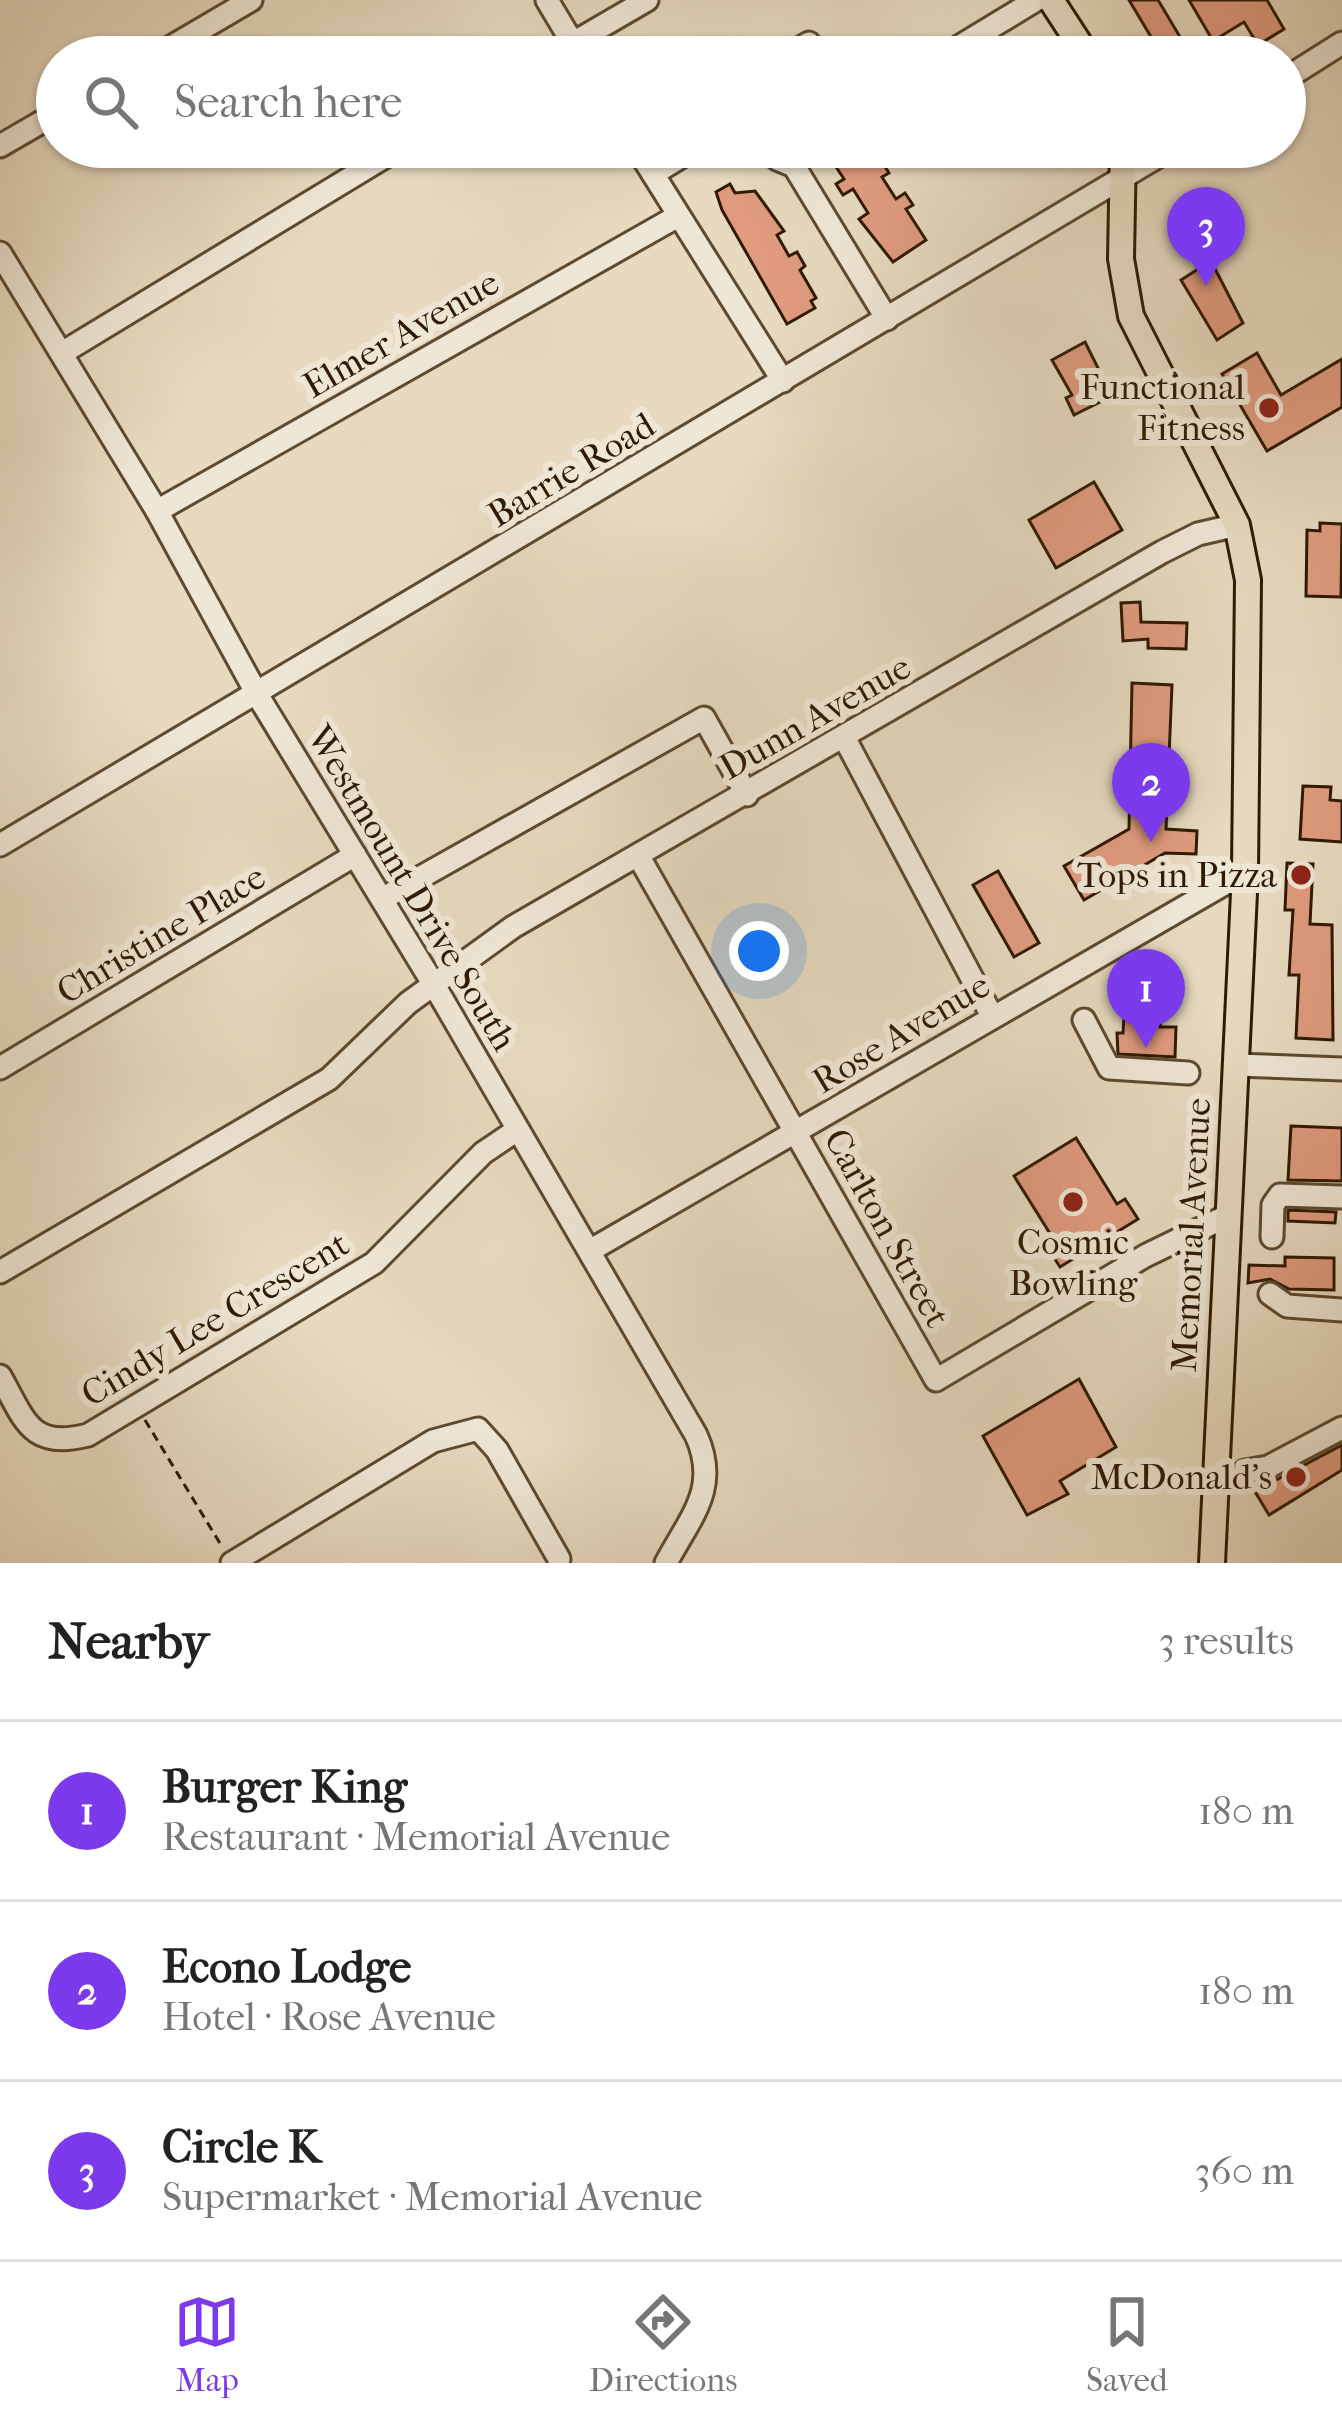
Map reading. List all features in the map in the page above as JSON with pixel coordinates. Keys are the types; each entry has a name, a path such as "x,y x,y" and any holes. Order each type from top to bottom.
{"main road":[{"path":"1052,0 1075,36"},
{"name":"Memorial Avenue","path":"1122,168 1121,259 1132,316 1237,525 1248,580 1245,872 1211,1563"}],"street":[{"path":"190,36 251,0"},
{"path":"547,0 569,36"},
{"path":"596,36 646,0"},
{"path":"977,36 1036,0"},
{"path":"1306,66 1342,44"},
{"path":"0,146 36,125"},
{"path":"62,353 366,168"},
{"path":"650,168 784,382"},
{"path":"653,174 663,168"},
{"path":"803,168 887,319"},
{"name":"Barrie Road","path":"0,844 258,696 1139,168"},
{"name":"Elmer Avenue","path":"157,511 678,215"},
{"name":"Westmount Drive South","path":"0,253 157,511 258,696 591,1250 707,1462 704,1492 666,1563"},
{"name":"Dunn Avenue","path":"434,985 513,927 1162,552 1198,534 1237,525"},
{"path":"382,899 704,718 747,795"},
{"path":"844,739 992,1016"},
{"name":"Christine Place","path":"0,1068 355,855"},
{"name":"Carlton Street","path":"639,857 936,1381 1145,1256 1227,1216"},
{"name":"Rose Avenue","path":"591,1250 1245,872"},
{"path":"0,1272 299,1099 434,985"},
{"path":"1084,1020 1109,1068 1188,1072"},
{"path":"1236,1064 1342,1069"},
{"name":"Cindy Lee Crescent","path":"0,1376 24,1418 45,1439 88,1435 374,1263 482,1153 518,1130"},
{"path":"1272,1237 1273,1205 1280,1195 1342,1197"},
{"path":"1270,1294 1287,1306 1342,1310"},
{"path":"1245,1471 1273,1465 1342,1428"},
{"path":"226,1553 433,1442 478,1429 497,1450 560,1562"}],"path":[{"path":"138,1408 226,1553"}],"building":[{"path":"1129,0 1158,0 1179,36 1150,36"},
{"path":"1189,0 1267,0 1284,29 1273,36 1253,36 1244,22 1221,36 1210,36"},
{"path":"837,168 886,168 889,173 882,177 896,199 905,193 913,205 906,209 926,240 893,262 859,219 868,213 853,189 843,195 836,184 844,179"},
{"path":"730,184 735,193 755,191 784,231 777,235 789,256 797,252 805,266 800,270 816,298 811,301 815,308 787,324 722,210 716,192"},
{"path":"1211,261 1243,323 1217,340 1181,280"},
{"path":"1085,342 1112,396 1074,415 1066,398 1072,395 1052,360"},
{"path":"1257,353 1281,395 1342,359 1342,407 1267,451 1222,374"},
{"path":"1094,482 1122,530 1056,568 1029,520"},
{"path":"1320,523 1342,524 1341,597 1306,596 1307,530 1320,531"},
{"path":"1140,602 1141,622 1187,623 1186,649 1148,648 1148,639 1123,641 1121,603"},
{"path":"1132,683 1172,685 1166,829 1197,831 1196,854 1165,853 1084,900 1064,866 1129,829"},
{"path":"1303,786 1331,787 1330,800 1342,801 1342,842 1300,839"},
{"path":"1287,863 1313,864 1310,924 1332,925 1333,1040 1296,1038 1299,975 1289,975 1293,910 1285,910"},
{"path":"998,871 1039,943 1014,957 973,885"},
{"path":"1124,1018 1161,1019 1160,1027 1176,1027 1175,1057 1118,1054 1117,1033 1123,1033"},
{"path":"1291,1126 1342,1128 1342,1181 1288,1180"},
{"name":"Cosmic Bowling","path":"1076,1138 1117,1204 1125,1199 1138,1219 1060,1267 1051,1253 1059,1248 1014,1176"},
{"path":"1288,1210 1336,1212 1335,1223 1288,1221"},
{"path":"1285,1257 1334,1258 1334,1290 1289,1289 1270,1279 1248,1283 1249,1265 1285,1266"},
{"path":"1079,1379 1116,1447 1060,1481 1068,1494 1027,1515 983,1436"},
{"name":"McDonald's","path":"1342,1445 1342,1470 1269,1515 1251,1485 1274,1481"}],"place":[{"name":"Circle K","path":"1206,286"},
{"name":"Functional Fitness","path":"1269,408"},
{"name":"Econo Lodge","path":"1151,842"},
{"name":"Tops in Pizza","path":"1301,875"},
{"name":"Burger King","path":"1146,1048"},
{"name":"Cosmic Bowling","path":"1073,1202"},
{"name":"McDonald's","path":"1296,1477"}]}
